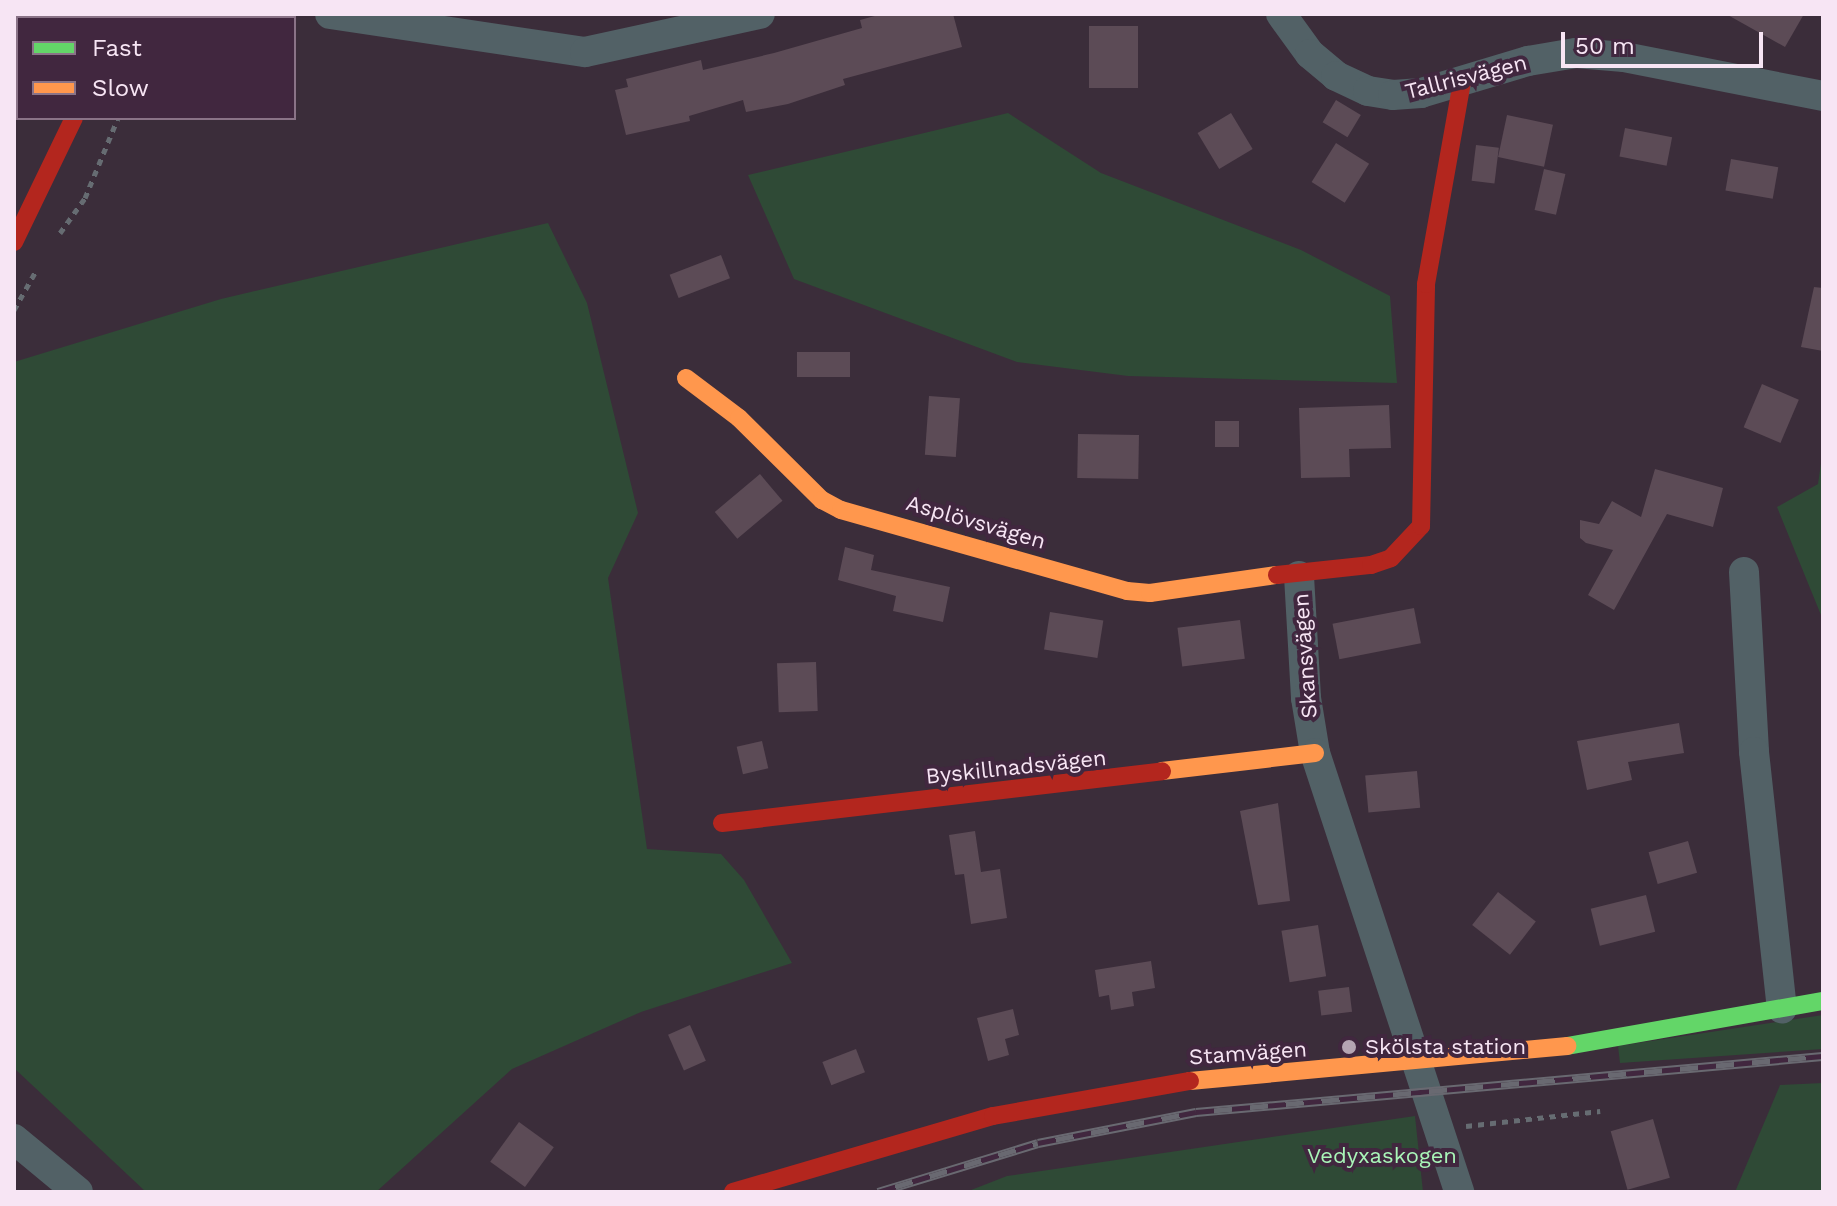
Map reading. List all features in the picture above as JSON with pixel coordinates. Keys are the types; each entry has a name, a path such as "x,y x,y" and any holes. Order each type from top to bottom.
{"street":[{"path":"330,14 585,52 760,14"},
{"name":"Tallrisvägen","path":"1281,14 1310,54 1336,76 1368,91 1421,93 1576,53 1823,96"},
{"name":"Skansvägen","path":"1459,1192 1421,1064 1315,753 1299,576 1391,558 1421,526 1426,284 1462,81"},
{"path":"14,242 73,120"},
{"name":"Asplövsvägen","path":"686,378 739,418 822,500 841,510 1127,591 1150,593 1261,574 1299,576"},
{"path":"1744,572 1754,752 1782,1008"},
{"name":"Byskillnadsvägen","path":"722,823 1315,753"},
{"name":"Stamvägen","path":"733,1192 993,1116 1077,1099 1171,1083 1421,1064 1556,1048 1823,1001"},
{"path":"14,1139 78,1192"}],"path":[{"path":"1439,1129 1600,1111"}],"green space":[{"path":"1008,113 1101,173 1301,250 1390,296 1397,383 1128,376 1017,362 794,279 748,175"},
{"path":"548,223 587,303 638,513 608,578 647,849 721,854 744,880 792,963 641,1012 512,1069 376,1192 146,1192 14,1068 14,362 221,299"},
{"path":"1823,449 1823,620 1777,507 1818,484"},
{"path":"1823,1015 1823,1049 1620,1063 1618,1046"},
{"path":"1823,1083 1823,1192 1735,1192 1780,1085"},
{"name":"Vedyxaskogen","path":"1415,1116 1423,1192 966,1192 1007,1176"}],"building":[{"path":"882,14 953,14 962,47 843,79 845,85 788,104 746,112 743,100 689,116 690,121 626,135 615,90 628,87 626,79 701,60 703,70 774,53 862,28 860,20"},
{"path":"1726,14 1804,14 1785,47"},
{"path":"1089,26 1138,26 1138,88 1089,88"},
{"path":"1336,100 1361,115 1347,137 1323,122"},
{"path":"1231,113 1253,149 1219,169 1198,133"},
{"path":"1507,115 1553,125 1544,167 1498,157"},
{"path":"1625,128 1672,137 1667,166 1619,156"},
{"path":"1336,143 1369,164 1345,203 1312,182"},
{"path":"1476,145 1499,148 1494,184 1472,181"},
{"path":"1731,159 1778,167 1773,199 1725,191"},
{"path":"1544,169 1565,174 1556,215 1535,210"},
{"path":"721,255 730,278 679,298 670,275"},
{"path":"1814,287 1823,288 1823,351 1801,347"},
{"path":"797,352 850,352 850,377 797,377"},
{"path":"1762,384 1799,400 1780,443 1744,427"},
{"path":"929,396 960,398 956,457 925,455"},
{"path":"1389,405 1391,448 1349,449 1350,477 1301,478 1299,408"},
{"path":"1215,421 1239,421 1239,447 1215,447"},
{"path":"1078,434 1139,435 1138,479 1077,478"},
{"path":"1655,469 1723,488 1713,527 1667,514 1614,610 1588,595 1613,550 1586,543 1580,538 1580,520 1599,524 1612,501 1641,517"},
{"path":"760,474 782,501 737,539 715,512"},
{"path":"845,547 874,555 871,570 950,587 943,622 893,611 896,596 838,580"},
{"path":"1414,608 1421,643 1339,659 1333,624"},
{"path":"1050,612 1103,620 1097,658 1044,650"},
{"path":"1240,620 1245,659 1182,666 1177,628"},
{"path":"816,662 818,711 779,712 777,663"},
{"path":"1679,723 1684,753 1628,762 1632,780 1587,790 1577,741"},
{"path":"762,741 768,768 743,774 737,747"},
{"path":"1417,771 1420,808 1368,812 1365,776"},
{"path":"1278,803 1290,901 1258,905 1240,811"},
{"path":"975,831 981,872 1000,869 1007,918 971,924 964,874 955,875 949,835"},
{"path":"1688,841 1697,873 1658,884 1649,852"},
{"path":"1498,892 1536,922 1510,955 1472,925"},
{"path":"1646,895 1655,932 1600,946 1591,909"},
{"path":"1318,925 1326,976 1290,982 1281,931"},
{"path":"1151,961 1155,988 1132,992 1134,1006 1111,1010 1109,995 1099,997 1095,970"},
{"path":"1349,987 1352,1012 1321,1016 1318,991"},
{"path":"1013,1009 1019,1035 1005,1039 1009,1055 988,1061 977,1018"},
{"path":"690,1025 706,1061 684,1070 668,1035"},
{"path":"856,1049 865,1072 831,1085 822,1062"},
{"path":"1653,1119 1670,1178 1628,1190 1611,1131"},
{"path":"519,1122 554,1147 525,1187 490,1162"}],"railway":[{"path":"878,1192 1038,1143 1196,1112 1823,1056"}],"traffic: fast":[{"path":"1567,1046 1823,1001"}],"traffic: slow":[{"path":"686,378 739,418 822,500 841,510 1127,591 1150,593 1277,575"},
{"path":"1162,771 1315,753"},
{"path":"1190,1081 1567,1046"}],"traffic: jam":[{"path":"1277,575 1371,565 1391,558 1421,526 1426,284 1462,81"},
{"path":"14,242 73,120"},
{"path":"722,823 1162,771"},
{"path":"733,1192 993,1116 1190,1081"}],"place":[{"name":"Skölsta station","path":"1349,1047"}]}
